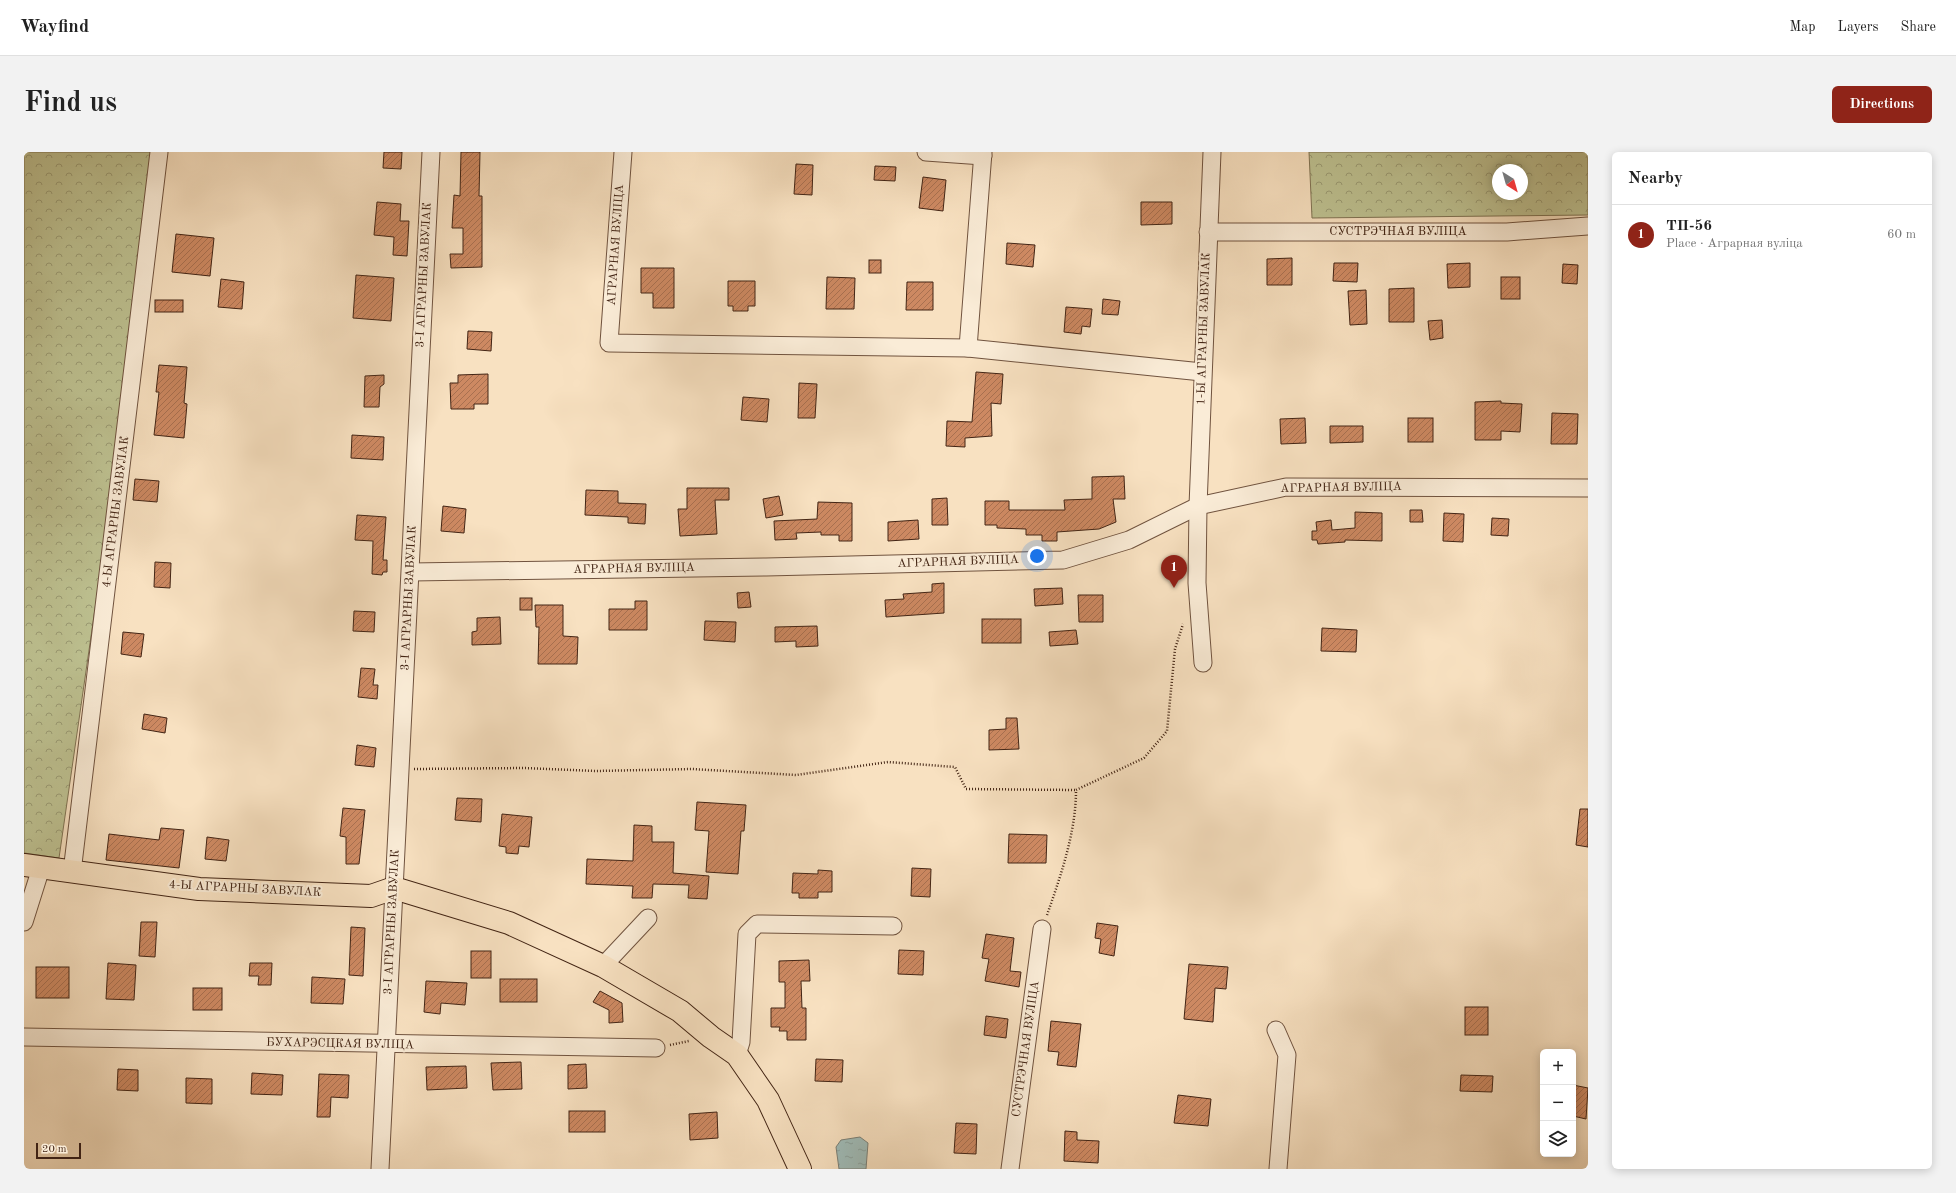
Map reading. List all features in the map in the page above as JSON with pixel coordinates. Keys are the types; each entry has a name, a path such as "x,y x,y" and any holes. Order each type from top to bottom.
{"main road":[{"name":"4-Ы АГРАРНЫ ЗАВУЛАК","path":"32,867 199,889 371,896 394,888"},
{"path":"394,888 509,923 603,966 680,1010 711,1037 737,1055 768,1100 800,1169"}],"street":[{"name":"4-Ы АГРАРНЫ ЗАВУЛАК","path":"72,872 159,152"},
{"name":"3-І АГРАРНЫ ЗАВУЛАК","path":"380,1169 431,152"},
{"name":"АГРАРНАЯ ВУЛІЦА","path":"623,152 609,343 968,348 1202,372"},
{"path":"926,152 983,154 968,348"},
{"name":"1-Ы АГРАРНЫ ЗАВУЛАК","path":"1203,663 1197,584 1198,506 1202,372 1212,152"},
{"name":"СУСТРЭЧНАЯ ВУЛІЦА","path":"1208,232 1507,232 1588,226"},
{"name":"АГРАРНАЯ ВУЛІЦА","path":"411,572 766,568 1063,560 1129,540 1198,506 1286,487 1588,488"},
{"path":"24,922 32,867"},
{"path":"603,966 648,918"},
{"path":"737,1055 741,1042 747,934 757,924 893,926"},
{"name":"СУСТРЭЧНАЯ ВУЛІЦА","path":"1010,1169 1042,929"},
{"path":"1276,1030 1287,1056 1278,1169"},
{"name":"БУХАРЭСЦКАЯ ВУЛІЦА","path":"24,1037 386,1045 656,1048"}],"path":[{"path":"400,769 444,767 596,771 692,769 796,776 888,762 955,767 966,789 1076,790 1144,758 1167,731 1175,648 1185,620"},
{"path":"1042,929 1057,887 1076,812 1076,790"},
{"path":"656,1048 711,1037"}],"green space":[{"path":"24,152 161,152 59,858 24,853"},
{"path":"1309,152 1588,152 1588,215 1312,218"}],"water":[{"path":"860,1137 868,1143 866,1169 839,1169 836,1147 841,1140"}],"building":[{"path":"384,152 402,152 401,169 383,168"},
{"path":"461,152 480,152 479,196 482,196 482,267 451,268 450,254 463,254 463,228 452,228 454,195 460,196"},
{"path":"796,164 813,165 812,195 794,194"},
{"path":"875,166 896,167 895,181 874,180"},
{"path":"923,177 946,180 943,211 919,208"},
{"path":"377,202 401,204 400,221 409,221 407,256 393,255 394,237 374,235"},
{"path":"1141,202 1172,202 1172,224 1141,225"},
{"path":"176,234 214,238 210,276 172,272"},
{"path":"1007,243 1035,245 1033,267 1006,264"},
{"path":"1292,258 1292,285 1267,285 1267,259"},
{"path":"869,260 881,260 881,273 869,273"},
{"path":"1334,263 1358,263 1357,282 1333,281"},
{"path":"1470,263 1470,287 1448,288 1447,264"},
{"path":"1563,264 1578,265 1577,284 1562,283"},
{"path":"641,268 674,268 674,308 653,308 653,293 641,293"},
{"path":"356,275 394,278 391,321 353,318"},
{"path":"827,277 855,278 854,309 826,309"},
{"path":"1501,277 1520,277 1520,299 1501,299"},
{"path":"221,279 244,282 242,309 218,307"},
{"path":"728,281 755,281 755,306 748,306 748,311 733,311 733,306 728,306"},
{"path":"907,282 933,282 933,310 906,310"},
{"path":"1414,288 1414,322 1389,322 1389,289"},
{"path":"1366,290 1367,324 1350,325 1348,291"},
{"path":"1103,299 1120,301 1118,315 1102,314"},
{"path":"155,300 183,300 183,312 155,312"},
{"path":"1066,307 1092,309 1090,327 1082,326 1081,334 1064,332"},
{"path":"1442,320 1443,338 1430,340 1428,321"},
{"path":"468,331 492,332 491,351 467,349"},
{"path":"159,365 187,367 184,403 187,404 184,438 154,435 159,392 156,392"},
{"path":"976,372 1003,374 1001,404 991,403 992,436 965,438 965,447 946,446 947,421 972,422"},
{"path":"488,374 488,404 474,404 474,409 451,409 450,383 458,383 458,375"},
{"path":"384,375 384,384 380,387 379,407 364,407 365,376"},
{"path":"799,383 817,384 815,418 798,418"},
{"path":"743,397 769,399 767,422 741,420"},
{"path":"1501,401 1501,403 1522,404 1520,432 1501,431 1501,440 1475,440 1475,402"},
{"path":"1552,413 1578,414 1577,444 1551,444"},
{"path":"1305,418 1306,443 1281,444 1280,419"},
{"path":"1408,418 1433,418 1433,442 1408,442"},
{"path":"1330,426 1363,426 1363,442 1330,443"},
{"path":"352,435 384,437 383,460 351,458"},
{"path":"1124,476 1125,499 1113,499 1116,522 1099,529 1057,532 1057,541 1042,541 1042,535 1026,535 1026,529 997,528 997,525 985,525 985,501 1009,501 1009,510 1065,510 1064,500 1092,499 1092,477"},
{"path":"135,479 159,481 157,502 133,500"},
{"path":"687,488 729,488 729,500 715,500 717,534 680,536 678,509 687,509"},
{"path":"586,490 618,491 618,503 646,504 645,524 628,523 628,517 585,515"},
{"path":"779,496 783,515 766,518 763,499"},
{"path":"947,498 948,525 932,525 932,499"},
{"path":"818,502 852,503 852,541 839,541 839,535 821,535 821,532 796,533 797,539 775,540 774,521 817,519"},
{"path":"443,506 466,509 464,533 441,531"},
{"path":"1410,510 1422,510 1423,522 1410,522"},
{"path":"1355,512 1382,513 1382,541 1345,540 1345,542 1318,544 1317,540 1312,540 1312,531 1317,531 1316,522 1331,520 1332,530 1355,528"},
{"path":"1444,513 1464,514 1463,542 1443,541"},
{"path":"357,515 386,517 383,560 387,560 387,572 383,572 382,575 372,574 373,541 355,540"},
{"path":"1492,518 1509,519 1508,536 1491,535"},
{"path":"918,520 919,539 888,541 888,522"},
{"path":"155,562 171,563 170,588 154,587"},
{"path":"944,583 944,613 886,617 885,600 904,599 903,594 932,592 932,584"},
{"path":"1062,588 1063,604 1035,606 1034,589"},
{"path":"749,592 751,607 738,608 737,593"},
{"path":"1078,595 1103,595 1103,622 1079,622"},
{"path":"520,598 532,598 532,610 520,610"},
{"path":"635,601 647,601 647,630 609,630 609,609 635,609"},
{"path":"535,605 563,605 563,636 578,637 577,664 538,664 539,627 536,627"},
{"path":"354,611 375,612 374,632 353,631"},
{"path":"500,617 501,644 472,645 472,632 477,631 477,618"},
{"path":"982,619 1021,619 1021,643 982,643"},
{"path":"705,621 736,622 735,642 704,640"},
{"path":"817,626 818,646 796,647 796,641 775,642 775,627"},
{"path":"1322,628 1357,630 1356,652 1321,651"},
{"path":"1076,630 1078,644 1050,646 1049,632"},
{"path":"123,632 144,634 141,657 121,654"},
{"path":"361,668 375,669 373,685 378,685 377,699 358,697"},
{"path":"144,714 167,718 165,733 142,729"},
{"path":"1006,718 1017,718 1019,749 989,750 989,730 1006,729"},
{"path":"357,745 376,748 374,767 355,765"},
{"path":"457,798 482,799 481,822 455,820"},
{"path":"697,802 746,805 744,831 741,831 738,874 706,872 709,831 695,830"},
{"path":"343,808 365,810 359,864 346,864 346,837 340,836"},
{"path":"1580,809 1588,809 1588,847 1576,845"},
{"path":"502,814 532,817 529,847 519,846 518,854 506,853 506,847 499,846"},
{"path":"634,825 652,826 652,842 674,842 673,873 709,876 707,899 688,898 689,885 653,884 652,898 632,898 633,886 586,884 587,859 633,861"},
{"path":"161,828 184,830 179,868 106,860 109,834 159,840"},
{"path":"1009,834 1047,835 1046,863 1008,863"},
{"path":"207,837 229,840 226,861 205,859"},
{"path":"912,868 931,869 930,897 911,896"},
{"path":"818,870 832,871 832,892 818,892 818,898 799,898 799,893 792,893 793,873 818,874"},
{"path":"141,922 157,922 155,957 139,956"},
{"path":"1097,923 1118,926 1114,956 1099,953 1101,939 1095,938"},
{"path":"351,927 365,928 363,976 349,975"},
{"path":"986,934 1014,938 1010,971 1021,972 1019,987 985,981 989,959 982,958"},
{"path":"899,950 924,951 923,975 898,974"},
{"path":"471,951 491,951 491,978 471,978"},
{"path":"809,960 810,981 801,981 802,1008 806,1008 806,1040 787,1040 787,1031 779,1031 780,1027 771,1027 771,1008 785,1008 785,982 779,982 779,961"},
{"path":"108,963 136,965 134,1000 106,999"},
{"path":"250,963 272,963 271,985 258,985 259,976 249,976"},
{"path":"1189,964 1228,967 1226,989 1215,988 1213,1022 1184,1019"},
{"path":"36,967 69,967 69,998 36,998"},
{"path":"312,977 345,979 343,1004 311,1003"},
{"path":"500,979 537,979 537,1002 500,1002"},
{"path":"426,981 467,983 465,1005 441,1003 440,1014 424,1012"},
{"path":"193,988 222,988 222,1010 193,1010"},
{"path":"600,991 622,1003 623,1022 609,1023 609,1010 593,1002"},
{"path":"1465,1007 1488,1007 1488,1035 1465,1035"},
{"path":"986,1016 1008,1019 1006,1038 984,1035"},
{"path":"1051,1021 1081,1024 1076,1067 1057,1065 1059,1052 1048,1051"},
{"path":"816,1059 843,1060 842,1082 815,1081"},
{"path":"521,1062 522,1089 493,1090 491,1063"},
{"path":"586,1064 587,1088 568,1089 568,1065"},
{"path":"466,1066 467,1088 427,1090 426,1067"},
{"path":"118,1069 138,1070 138,1091 117,1090"},
{"path":"252,1073 283,1075 282,1095 251,1094"},
{"path":"319,1074 349,1075 348,1098 331,1097 330,1117 317,1117"},
{"path":"1461,1075 1493,1076 1492,1092 1460,1091"},
{"path":"186,1078 212,1079 212,1104 186,1103"},
{"path":"1576,1086 1588,1088 1586,1119 1576,1117"},
{"path":"1178,1095 1211,1099 1208,1126 1174,1123"},
{"path":"569,1111 605,1111 605,1132 569,1132"},
{"path":"717,1112 718,1138 690,1140 689,1114"},
{"path":"956,1123 977,1124 976,1154 954,1153"},
{"path":"1065,1131 1077,1132 1077,1140 1099,1141 1098,1163 1064,1161"}],"place":[{"name":"ТП-56","path":"1174,588"}]}
